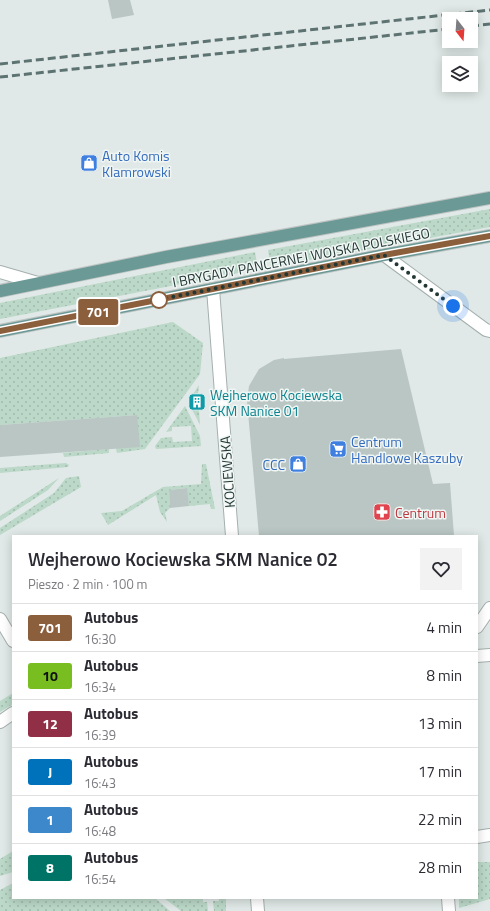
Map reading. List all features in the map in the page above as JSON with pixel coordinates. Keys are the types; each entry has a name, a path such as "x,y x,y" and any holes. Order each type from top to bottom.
{"main road":[{"name":"I BRYGADY PANCERNEJ WOJSKA POLSKIEGO","path":"0,291 490,198"},
{"name":"I BRYGADY PANCERNEJ WOJSKA POLSKIEGO","path":"0,331 384,255 490,236"}],"street":[{"path":"384,255 486,330 490,331"},
{"name":"I BRYGADY PANCERNEJ WOJSKA POLSKIEGO","path":"0,272 38,283"},
{"name":"KOCIEWSKA","path":"213,289 232,535"},
{"path":"478,626 490,608"},
{"path":"0,619 12,639"},
{"path":"478,656 490,655"},
{"path":"0,722 12,714"},
{"path":"478,837 490,836"},
{"path":"257,899 258,911"},
{"path":"448,899 449,911"}],"green space":[{"path":"490,209 490,227 271,267 268,250"},
{"path":"255,252 258,269 0,319 0,303"},
{"path":"173,322 203,343 200,374 145,449 117,453 116,449 137,415 0,425 0,358"},
{"path":"199,385 198,394 193,394 195,392"},
{"path":"193,394 195,410 199,410 200,425 190,405"},
{"path":"185,406 200,436 201,446 156,449 155,446 161,438 172,437 173,442 192,441 191,426 172,427 172,431 166,432"},
{"path":"109,449 109,453 64,457 63,453"},
{"path":"66,463 69,465 68,467 0,473 0,468"},
{"path":"202,464 206,464 215,509 211,509 210,504 189,506 186,488 169,490 170,508 165,513 167,522 160,512 156,495 108,525 101,513 122,511 163,487 201,484"},
{"path":"79,476 81,487 0,535 0,528 54,493 66,478"},
{"path":"59,478 48,490 0,521 0,516"},
{"path":"12,694 12,705 0,712 0,701"},
{"path":"12,852 12,872 0,876 0,859"},
{"path":"478,862 490,862 490,899 459,908 459,899 478,899"},
{"path":"12,884 12,899 156,899 170,911 0,911 0,890"},
{"path":"165,899 203,899 203,902 207,902 208,911 181,911"},
{"path":"219,899 226,899 226,911 214,911 213,901 219,901"}],"building":[{"path":"108,0 130,0 134,15 112,19"},
{"name":"Centrum Handlowe Kaszuby","path":"401,349 433,484 450,483 454,535 259,535 247,401 249,386 259,369 274,360"},
{"path":"137,415 140,447 0,457 0,425"},
{"path":"187,488 189,506 170,508 169,490"}],"railway":[{"path":"0,64 490,10"},
{"path":"478,25 490,24"},
{"path":"0,77 442,30"}],"bus line":[{"name":"701","path":"0,331 384,255 490,236"}],"place":[{"name":"Auto Komis Klamrowski","path":"89,163"},
{"name":"Wejherowo Kociewska SKM Nanice 01","path":"197,402"},
{"name":"Centrum Handlowe Kaszuby","path":"338,449"},
{"name":"CCC","path":"298,464"},
{"name":"Centrum","path":"382,512"}],"route":[{"path":"159,300 152,301 384,255 453,306"}]}
